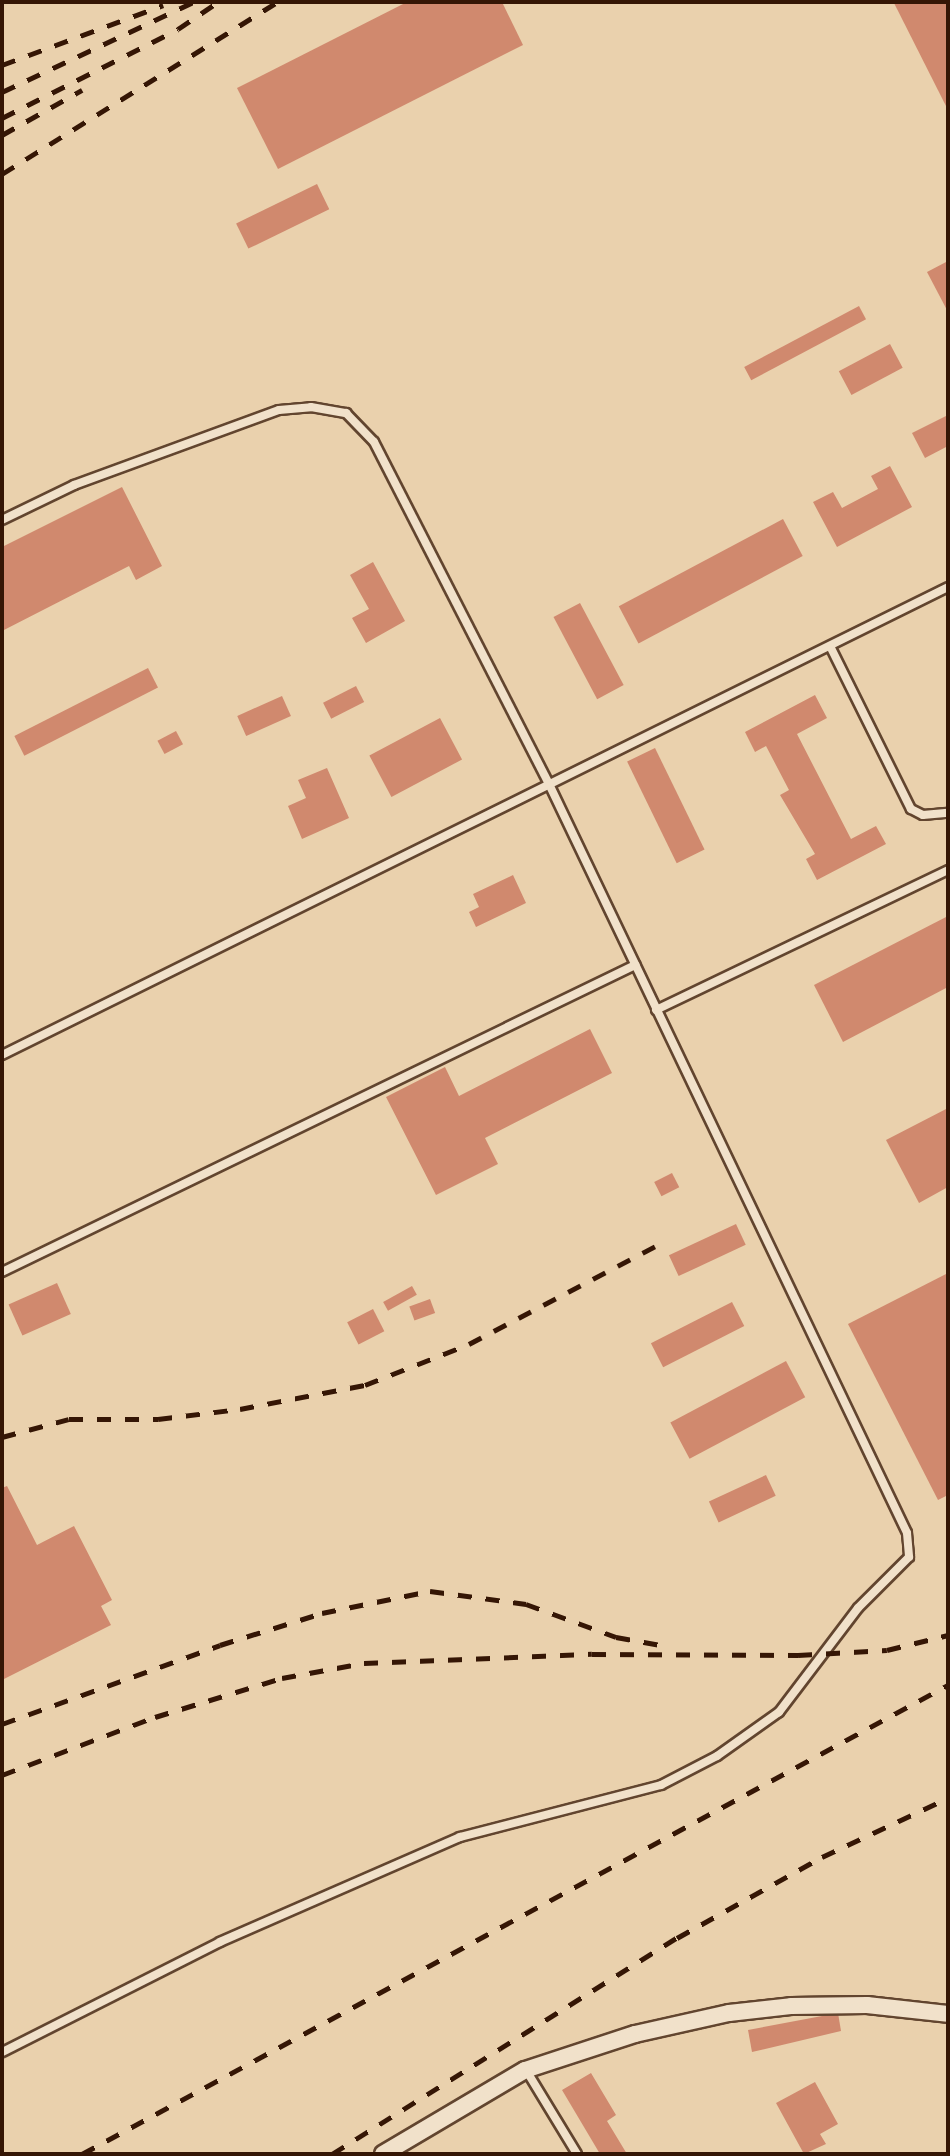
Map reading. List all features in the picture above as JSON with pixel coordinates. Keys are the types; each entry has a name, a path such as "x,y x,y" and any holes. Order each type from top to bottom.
{"street":[{"path":"383,2154 525,2070 586,2048 729,2013 867,2005 948,2014"}],"lane":[{"path":"2,520 74,485 279,410 311,407 346,413 374,442 549,784 907,1533 909,1557 858,1608 779,1712 717,1756 661,1785 623,1797 460,1837 220,1942 2,2052"},
{"path":"2,1055 948,587"},
{"path":"830,646 911,809 923,815 948,813"},
{"path":"656,1010 948,870"},
{"path":"2,1272 635,965"},
{"path":"525,2070 577,2154"}],"building":[{"path":"407,2 502,2 523,45 278,169 237,88"},
{"path":"948,2 948,110 894,3"},
{"path":"317,184 329,209 248,249 236,223"},
{"path":"948,261 948,312 927,272"},
{"path":"859,306 866,319 751,380 744,367"},
{"path":"890,344 903,368 851,395 839,371"},
{"path":"948,415 948,446 925,458 912,433"},
{"path":"890,466 912,507 837,547 813,502 833,492 842,508 878,489 871,476"},
{"path":"122,487 162,566 136,580 129,566 2,631 2,547"},
{"path":"783,519 803,556 638,643 619,606"},
{"path":"373,562 405,621 366,643 352,618 369,609 350,575"},
{"path":"580,603 624,685 597,699 554,617"},
{"path":"148,668 158,688 24,756 14,736"},
{"path":"356,686 364,702 331,719 323,703"},
{"path":"815,695 827,718 797,734 851,839 876,826 886,844 817,880 806,859 815,854 780,795 789,790 766,746 755,752 745,732"},
{"path":"282,696 291,716 246,736 237,716"},
{"path":"440,718 462,759 391,797 369,756"},
{"path":"176,731 183,744 165,754 157,741"},
{"path":"655,748 705,850 677,863 627,762"},
{"path":"327,768 349,818 302,839 288,806 306,798 298,780"},
{"path":"513,875 526,903 476,927 469,912 479,907 473,894"},
{"path":"948,916 948,987 843,1042 814,985"},
{"path":"590,1029 612,1073 485,1138 498,1164 436,1195 386,1097 445,1067 459,1096"},
{"path":"948,1108 948,1187 919,1203 886,1140"},
{"path":"672,1173 679,1187 661,1196 654,1182"},
{"path":"736,1224 746,1245 679,1276 669,1255"},
{"path":"948,1273 948,1495 938,1500 848,1324"},
{"path":"57,1283 71,1314 22,1336 9,1305"},
{"path":"412,1286 417,1295 388,1311 383,1302"},
{"path":"430,1299 435,1313 414,1321 409,1307"},
{"path":"732,1302 744,1326 663,1367 651,1343"},
{"path":"373,1309 384,1331 359,1344 347,1322"},
{"path":"786,1361 805,1397 690,1459 670,1423"},
{"path":"766,1475 776,1496 719,1522 709,1502"},
{"path":"7,1486 37,1545 74,1526 112,1600 101,1606 111,1625 2,1680 2,1488"},
{"path":"838,2013 841,2031 752,2052 748,2030"},
{"path":"591,2073 616,2115 607,2121 627,2154 600,2154 562,2090"},
{"path":"815,2082 838,2124 820,2134 826,2144 804,2154 776,2103"}],"railway":[{"path":"2,92 193,2"},
{"path":"2,118 178,29 218,2"},
{"path":"2,174 277,2"},
{"path":"2,65 163,5"},
{"path":"2,135 82,90"},
{"path":"2,1437 69,1419 158,1419 240,1409 365,1385 469,1344 661,1243"},
{"path":"2,1724 220,1645 322,1613 430,1591 526,1604 616,1637 666,1646"},
{"path":"2,1775 155,1717 282,1678 364,1663 592,1654 798,1655 887,1650 948,1635"},
{"path":"82,2154 948,1685"},
{"path":"332,2154 677,1938 822,1857 948,1798"}]}
